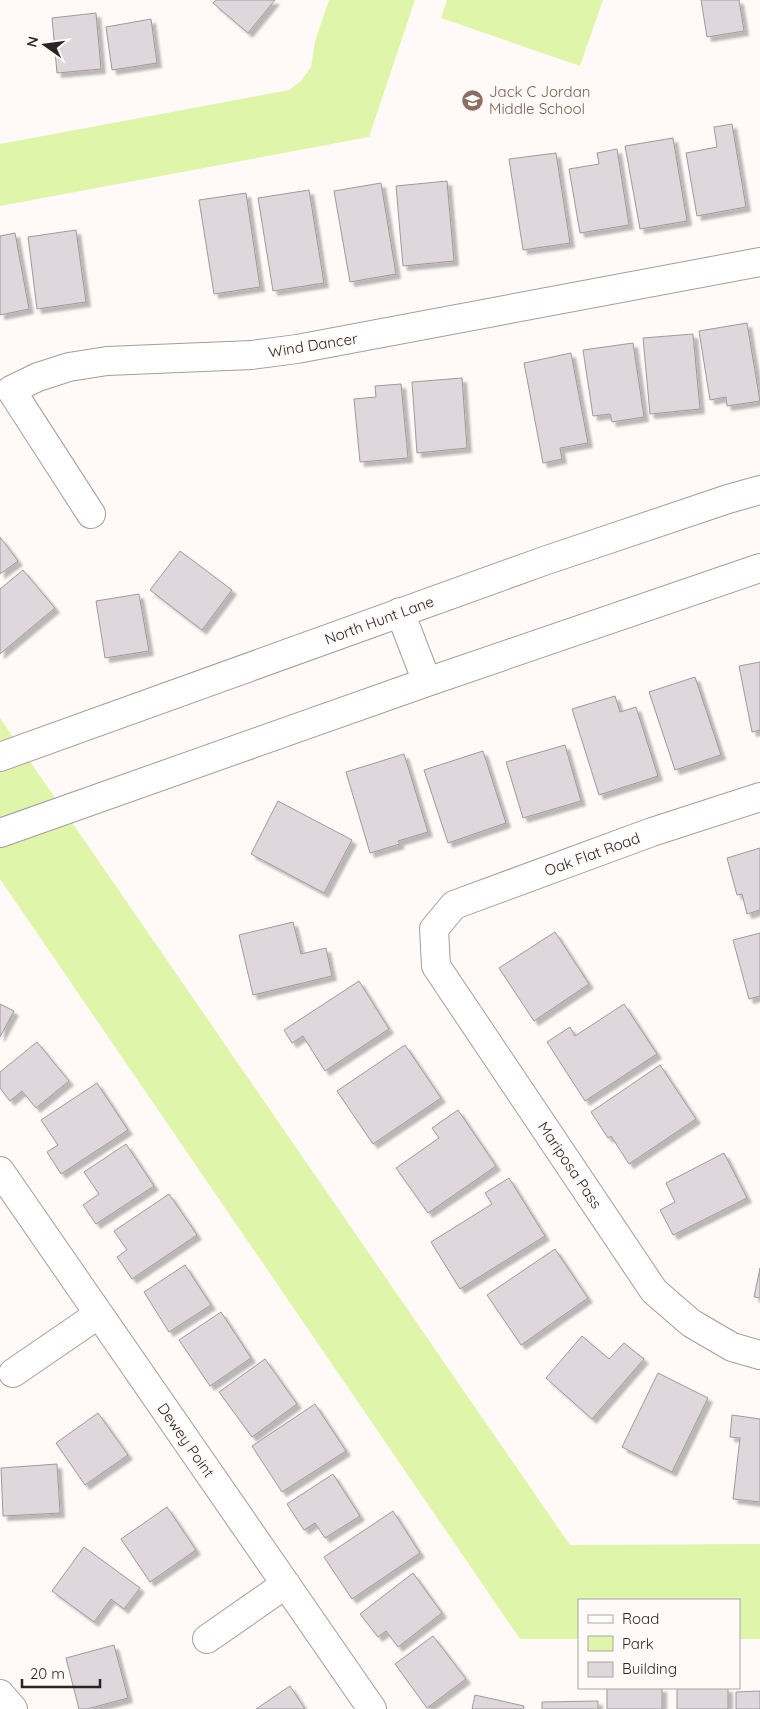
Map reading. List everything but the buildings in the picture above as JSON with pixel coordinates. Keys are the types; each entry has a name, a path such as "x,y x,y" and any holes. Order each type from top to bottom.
{"street":[{"name":"Wind Dancer","path":"91,514 12,390 38,376 69,366 107,361 252,355 297,349 760,262"},
{"name":"North Hunt Lane","path":"0,757 400,612 654,524 760,490"},
{"path":"0,833 427,682 760,568"},
{"path":"400,612 427,682"},
{"name":"Oak Flat Road","path":"434,929 454,905 652,832 760,797"},
{"name":"Mariposa Pass","path":"434,929 436,966 654,1290 690,1323 732,1347 760,1355"},
{"name":"Dewey Point","path":"0,1171 372,1709"},
{"path":"13,1373 99,1314"},
{"path":"206,1639 286,1584"},
{"path":"0,1694 13,1709"}],"green space":[{"path":"329,0 415,0 369,137 0,206 0,144 289,90 301,81 311,67 315,41"},
{"path":"447,0 603,0 580,66 441,18"},
{"path":"0,718 570,1545 760,1544 760,1639 740,1639 740,1599 578,1599 578,1639 520,1639 0,879"}],"place":[{"name":"Jack C Jordan Middle School","path":"473,100"}]}
